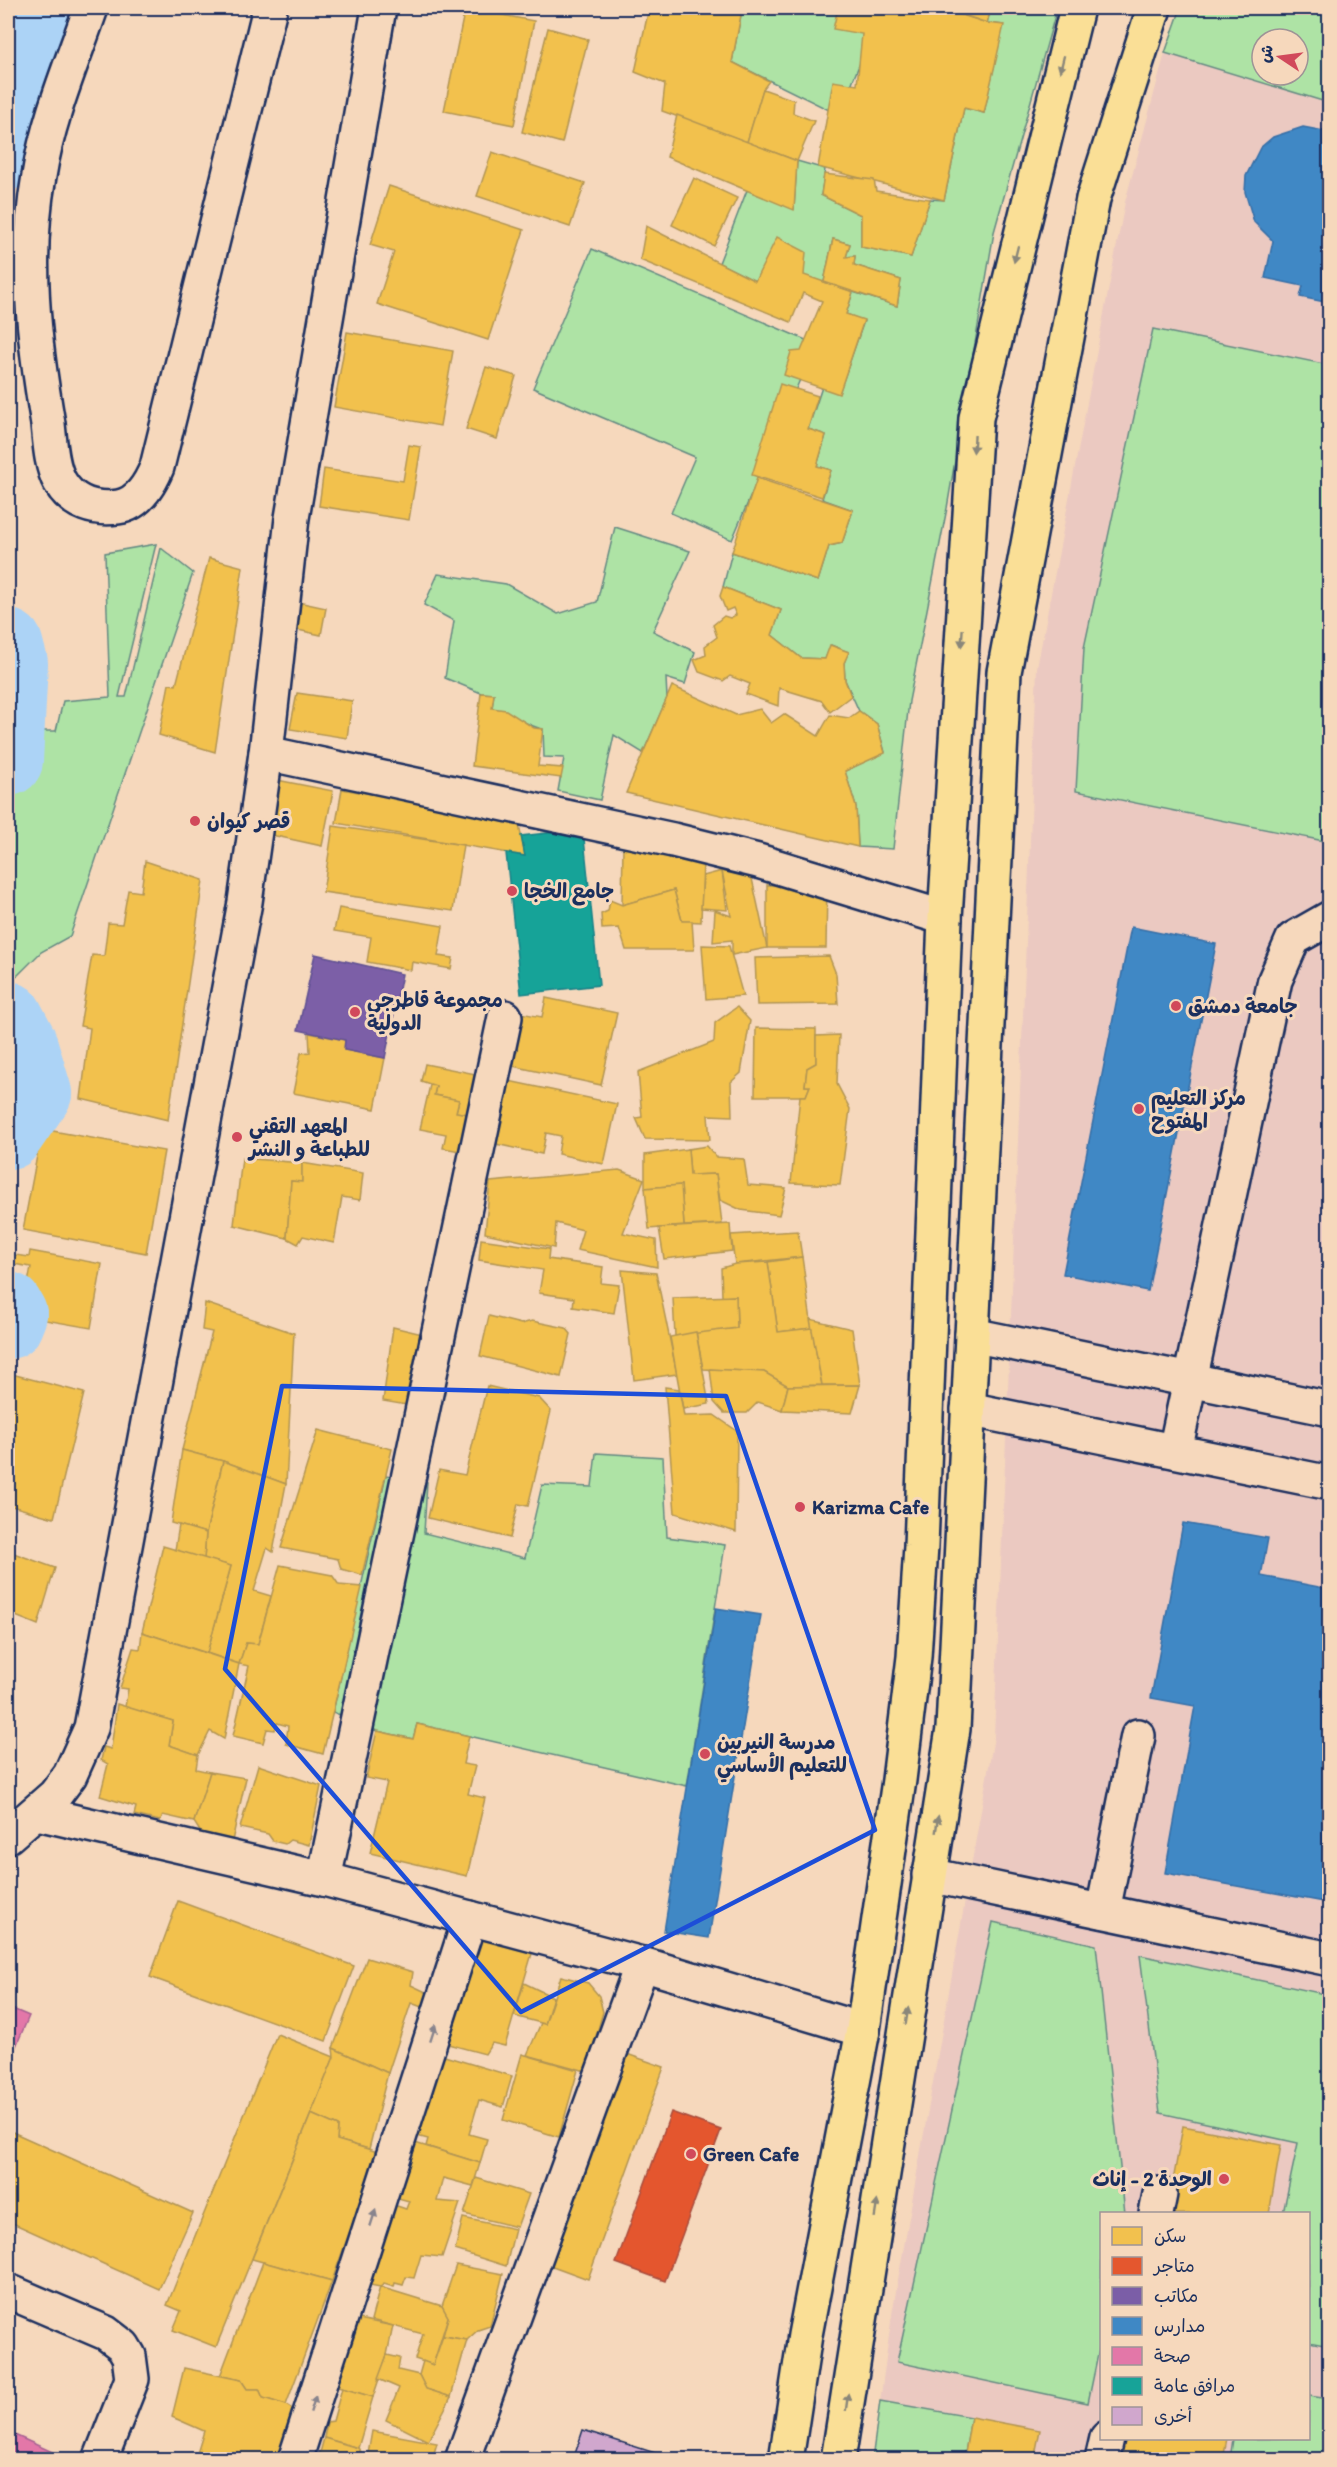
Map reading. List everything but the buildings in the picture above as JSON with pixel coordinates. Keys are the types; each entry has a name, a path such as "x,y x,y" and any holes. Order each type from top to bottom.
{"main road":[{"path":"786,2460 805,2335 863,2030 899,1780 914,1657 921,1546 945,918 976,418 1077,8"},
{"path":"838,2460 953,1729 1004,672 1093,199 1154,8"}],"street":[{"path":"91,8 54,112 39,176 31,242 32,308 39,373 59,481 70,496 86,505 104,509 122,506 138,497 150,483 157,466 270,8"},
{"path":"8,1836 37,1813 70,1775 91,1728 245,902 266,753 292,518 379,8"},
{"path":"266,753 673,840 758,861 945,918"},
{"path":"1174,1451 1275,980 1293,939 1329,918"},
{"path":"324,1879 505,1017"},
{"path":"972,1335 1329,1409"},
{"path":"968,1409 1329,1483"},
{"path":"1103,1911 1138,1737"},
{"path":"37,1813 324,1879 642,1964 863,2030"},
{"path":"929,1875 1329,1959"},
{"path":"295,2460 470,1918"},
{"path":"462,2460 642,1964"},
{"path":"8,2291 106,2333 123,2346 129,2355 132,2379 100,2460"},
{"path":"1102,2460 1107,2440"}],"highlighted area":[{"path":"282,1386 726,1396 875,1830 521,2012 225,1669"}],"shaded area":[{"name":"جامعة دمشق","path":"1181,8 1329,8 1329,2459 872,2460 892,2314 994,1737 1037,668 1125,202 1165,53"}],"green space":[{"path":"8,8 25,8 8,69"},
{"path":"730,8 882,8 839,115 732,62 741,15"},
{"path":"991,8 1057,8 994,232 947,508 909,701 893,849 858,847 856,807 845,771 885,752 877,724 859,711 845,680 844,663 848,652 831,645 825,659 801,658 772,635 781,610 723,587 732,552 818,581 829,546 842,543 853,510 822,499 831,470 817,466 826,435 808,429 822,387 839,393 864,321 846,314 853,292 897,306 901,280 854,265 855,256 846,257 850,244 833,239 824,282 755,281 719,263 747,190 794,209 797,161 825,169 821,195 861,215 861,247 911,257 930,199 944,200 964,108 984,113 1003,25 987,23"},
{"path":"1181,8 1329,8 1329,103 1277,87 1310,87 1310,27 1250,27 1250,79 1165,53"},
{"path":"592,249 815,344 732,540 671,513 695,457 533,388"},
{"path":"1153,329 1329,365 1329,842 1076,791 1084,648"},
{"path":"615,527 690,551 653,631 695,652 685,684 666,678 667,698 643,753 614,735 600,800 558,791 564,758 544,757 543,729 492,708 494,694 481,693 445,678 454,621 424,605 438,574 506,584 558,614 597,602"},
{"path":"156,544 119,697 126,697 161,548 193,573 70,936 41,952 8,985 7,890 10,816 22,753 33,731 56,731 63,701 110,697 105,553"},
{"path":"596,1453 663,1457 667,1537 725,1545 687,1786 417,1724 413,1739 377,1731 333,1712 386,1475 427,1482 424,1533 525,1558 542,1485 592,1487"},
{"path":"993,1922 1096,1945 1125,2212 1100,2212 1100,2345 1088,2403 897,2362"},
{"path":"1140,1955 1329,1995 1329,2346 1310,2342 1310,2212 1283,2212 1298,2143 1160,2113"},
{"path":"1310,2396 1329,2399 1329,2459 1230,2459 1233,2440 1310,2440"},
{"path":"880,2401 971,2417 964,2459 872,2460"}],"waterway":[{"path":"8,155 41,8"},
{"path":"8,644 13,663 8,761"},
{"path":"8,1016 22,1043 37,1093 8,1135"},
{"path":"8,1307 12,1314 8,1324"}],"place":[{"name":"قصر كيوان","path":"195,821"},
{"name":"جامع الخجا","path":"512,891"},
{"name":"جامعة دمشق","path":"1176,1006"},
{"name":"مجموعة قاطرجي الدولية","path":"355,1012"},
{"name":"مركز التعليم المفتوح","path":"1139,1109"},
{"name":"المعهد التقني للطباعة و النشر","path":"237,1137"},
{"name":"Karizma Cafe","path":"800,1507"},
{"name":"مدرسة النيربين للتعليم الأساسي","path":"705,1754"},
{"name":"Green Cafe","path":"691,2154"},
{"name":"الوحدة 2 - إناث","path":"1224,2179"}]}
